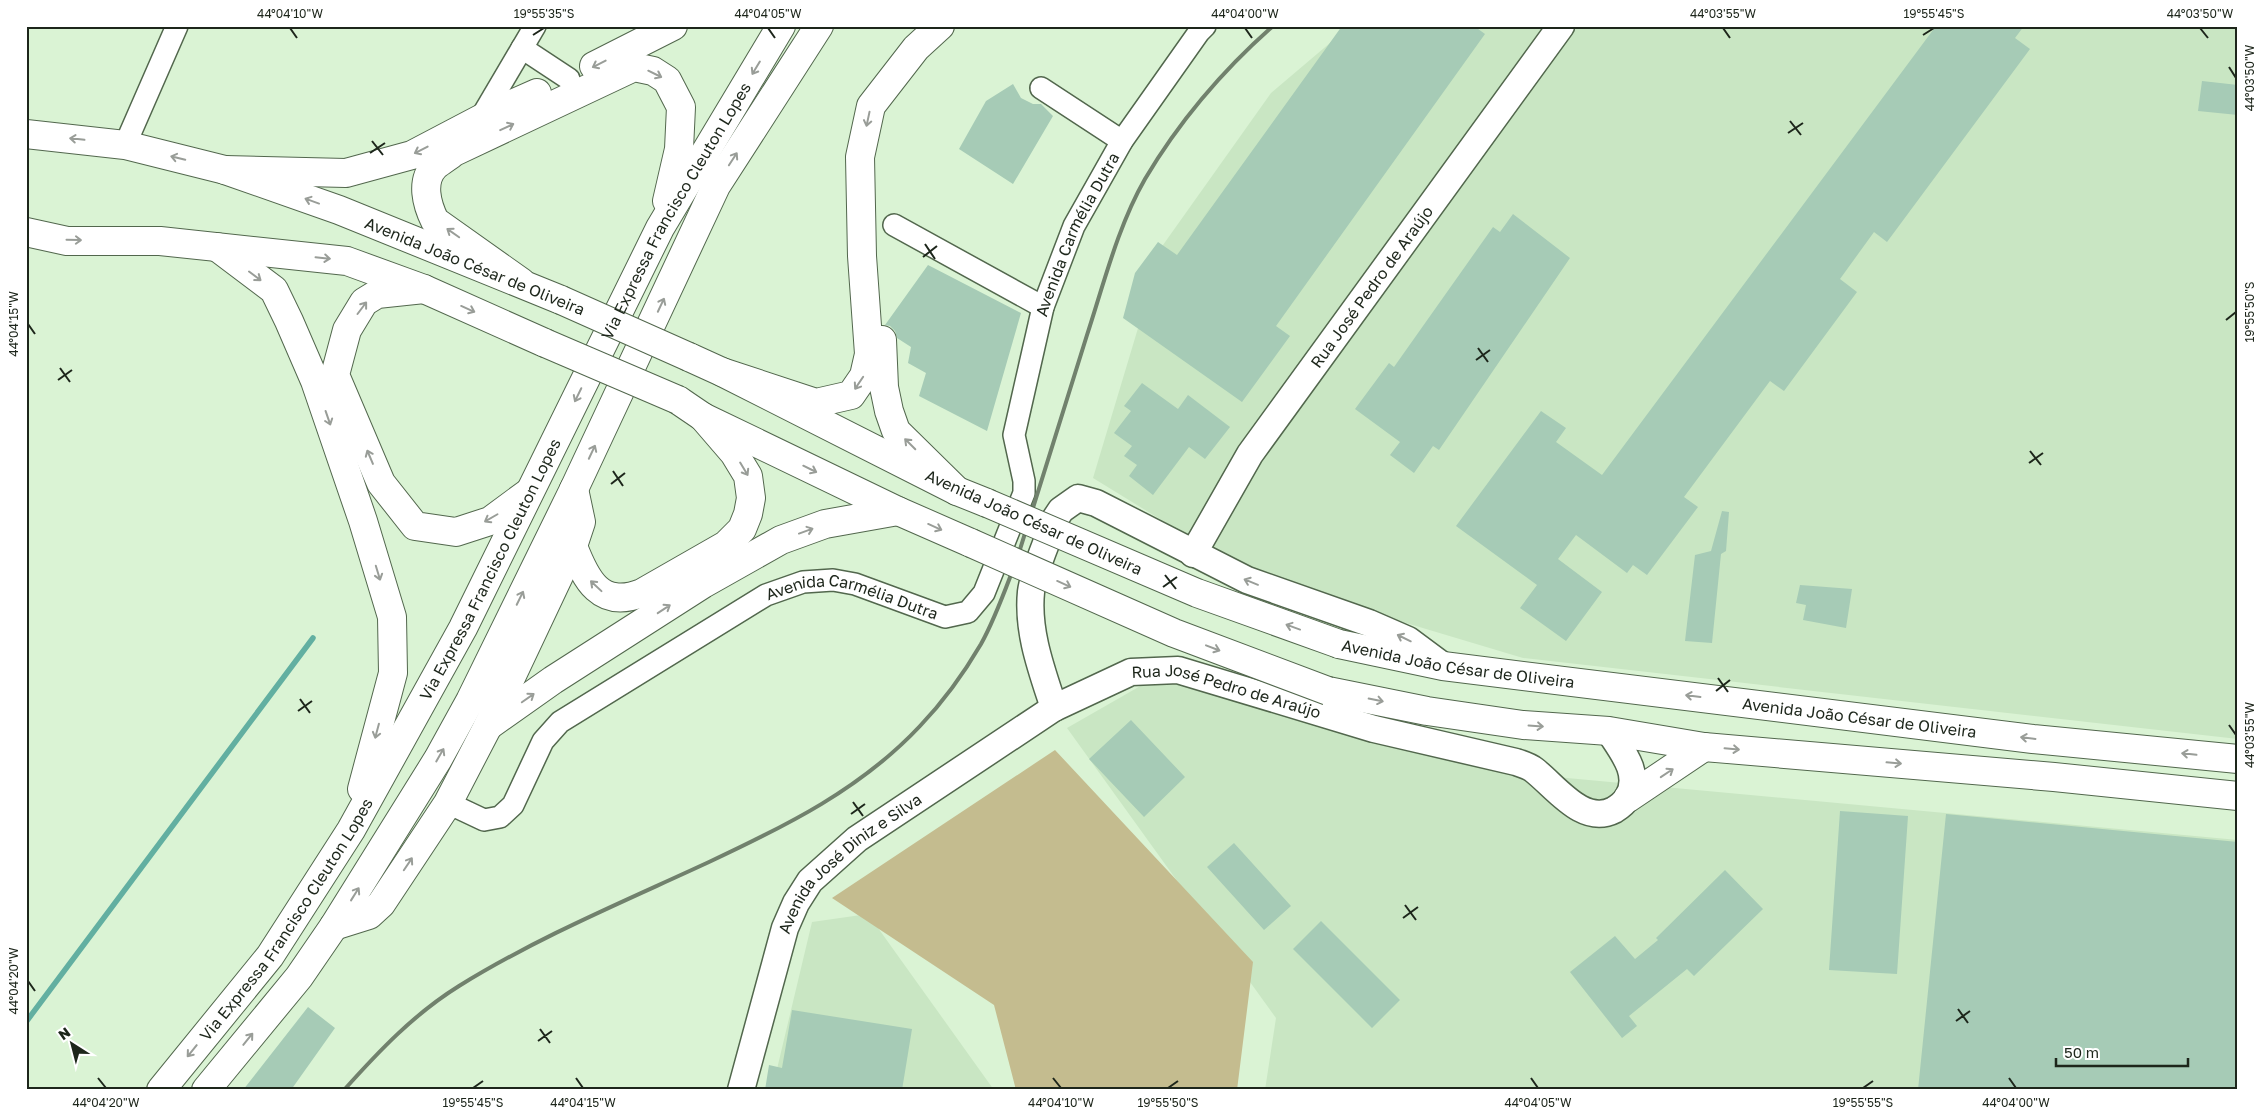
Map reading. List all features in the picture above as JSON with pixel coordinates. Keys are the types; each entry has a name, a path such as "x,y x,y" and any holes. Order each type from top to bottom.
{"main road":[{"path":"225,170 346,173 412,155 479,121 570,79 674,26"},
{"name":"Via Expressa Francisco Cleuton Lopes","path":"161,1090 270,956 351,830 463,628 660,228 782,26"},
{"name":"Via Expressa Francisco Cleuton Lopes","path":"206,1090 299,977 334,926 438,759 470,701 574,489 716,186 819,26"},
{"path":"722,372 816,403 851,394 864,376 869,354 862,256 860,157 871,106 916,48 940,26"},
{"path":"957,491 896,431 888,410 884,387 876,158 891,106 925,58 960,26"},
{"path":"521,282 436,221 429,209 425,189 434,167 454,152 634,67 653,71 667,80 681,107 679,149 660,228"},
{"name":"Avenida João César de Oliveira","path":"26,134 125,145 225,170 339,210 521,282 722,372 957,491 1197,593 1339,644 1443,666 2033,739 2238,759"},
{"path":"26,232 67,241 160,241 347,261 424,289 678,400 703,418 898,511 1174,633 1328,691 1427,711 1523,725 1609,731 1704,747 2054,777 2238,796"},
{"path":"216,247 274,290 289,321 315,381 363,521 392,617 393,673 351,830"},
{"path":"424,289 377,294 364,302 347,330 335,375 381,483 415,526 456,532 490,521 531,490"},
{"path":"573,546 584,573 594,586 607,596 630,597 726,546 742,529 748,514 751,498 748,476 734,454 703,418"},
{"path":"334,926 369,915 381,904 448,803 488,726 573,546 581,522 574,489"},
{"path":"488,726 553,680 702,584 781,540 825,524 898,511"},
{"path":"1628,798 1704,747"}],"street":[{"path":"125,145 177,26"},
{"path":"479,121 535,26"},
{"name":"Avenida Carmélia Dutra","path":"448,803 484,820 500,817 513,805 543,741 560,722 766,595 803,582 833,580 855,584 946,617 968,612 984,593 1024,493 1024,481 1014,435 1043,307 1074,226 1122,141 1205,26"},
{"name":"Rua José Pedro de Araújo","path":"1193,554 1250,454 1561,26"},
{"path":"522,48 570,79"},
{"path":"1041,88 1122,141"},
{"path":"894,225 1043,307"},
{"path":"1054,708 1035,648 1031,608 1032,590 1055,519 1060,510 1078,498 1096,503 1247,580 1408,640 1443,666"},
{"name":"Rua José Pedro de Araújo","path":"1054,708 1131,672 1178,670 1374,728 1516,762 1531,768 1566,799 1586,812 1606,814 1619,807 1628,798"},
{"name":"Avenida José Diniz e Silva","path":"741,1090 785,928 810,881 857,839 1054,708"},
{"path":"1609,731 1632,771 1634,784 1628,798"}],"shaded area":[{"path":"1350,26 2238,26 2238,739 1523,658 1256,578 1093,478 1163,245 1271,93"},
{"path":"1163,673 1524,774 2238,840 2238,1090 1265,1090 1276,1018 1067,728"},
{"path":"1055,750 1253,962 1237,1090 1016,1090 994,1005 832,898"},
{"path":"868,914 994,1090 772,1090 812,922"}],"building":[{"path":"1342,26 1474,26 1485,34 1276,326 1290,336 1242,402 1123,318 1135,273 1158,242 1177,255"},
{"path":"1936,26 2024,26 2015,38 2030,49 1887,242 1874,232 1840,279 1857,292 1784,391 1770,381 1684,497 1698,507 1647,575 1633,565 1627,573 1576,535 1558,559 1602,592 1566,641 1520,608 1537,585 1456,526 1541,411 1566,428 1556,442 1602,475"},
{"path":"2202,81 2238,85 2238,115 2198,111"},
{"path":"1013,84 1021,98 1033,104 1041,104 1053,116 1013,184 959,149 986,101"},
{"path":"1513,214 1570,258 1439,450 1433,446 1414,473 1390,455 1400,442 1355,409 1389,363 1394,367 1493,227 1500,232"},
{"path":"928,265 1021,313 987,431 919,396 926,373 908,363 911,347 897,338 895,331 890,326 885,325"},
{"path":"1142,383 1178,409 1188,395 1230,427 1205,459 1189,447 1153,495 1129,476 1137,465 1124,456 1132,446 1114,433 1131,411 1124,406"},
{"path":"1722,511 1729,512 1726,551 1721,554 1712,643 1685,641 1695,555 1711,551"},
{"path":"1800,585 1852,589 1846,628 1803,620 1806,605 1796,603"},
{"path":"1131,720 1185,777 1144,817 1089,759"},
{"path":"1840,811 1908,816 1897,974 1829,970"},
{"path":"1946,814 2238,842 2238,1090 1918,1090"},
{"path":"1234,843 1291,906 1264,930 1207,867"},
{"path":"1725,870 1763,909 1694,976 1687,969 1629,1016 1637,1026 1622,1038 1570,972 1615,936 1635,959 1658,940 1656,938"},
{"path":"1321,921 1400,1000 1372,1028 1293,949"},
{"path":"308,1007 335,1028 291,1090 243,1090"},
{"path":"792,1010 912,1029 902,1090 765,1090 769,1065 782,1068"}],"waterway":[{"path":"26,1022 313,638"}],"railway":[{"path":"344,1090 384,1047 412,1021 459,986 520,951 794,820 848,787 873,769 929,717 953,687 974,655 986,634 1000,602 1017,559 1112,255 1135,197 1158,157 1203,97 1236,61 1273,26"}]}
